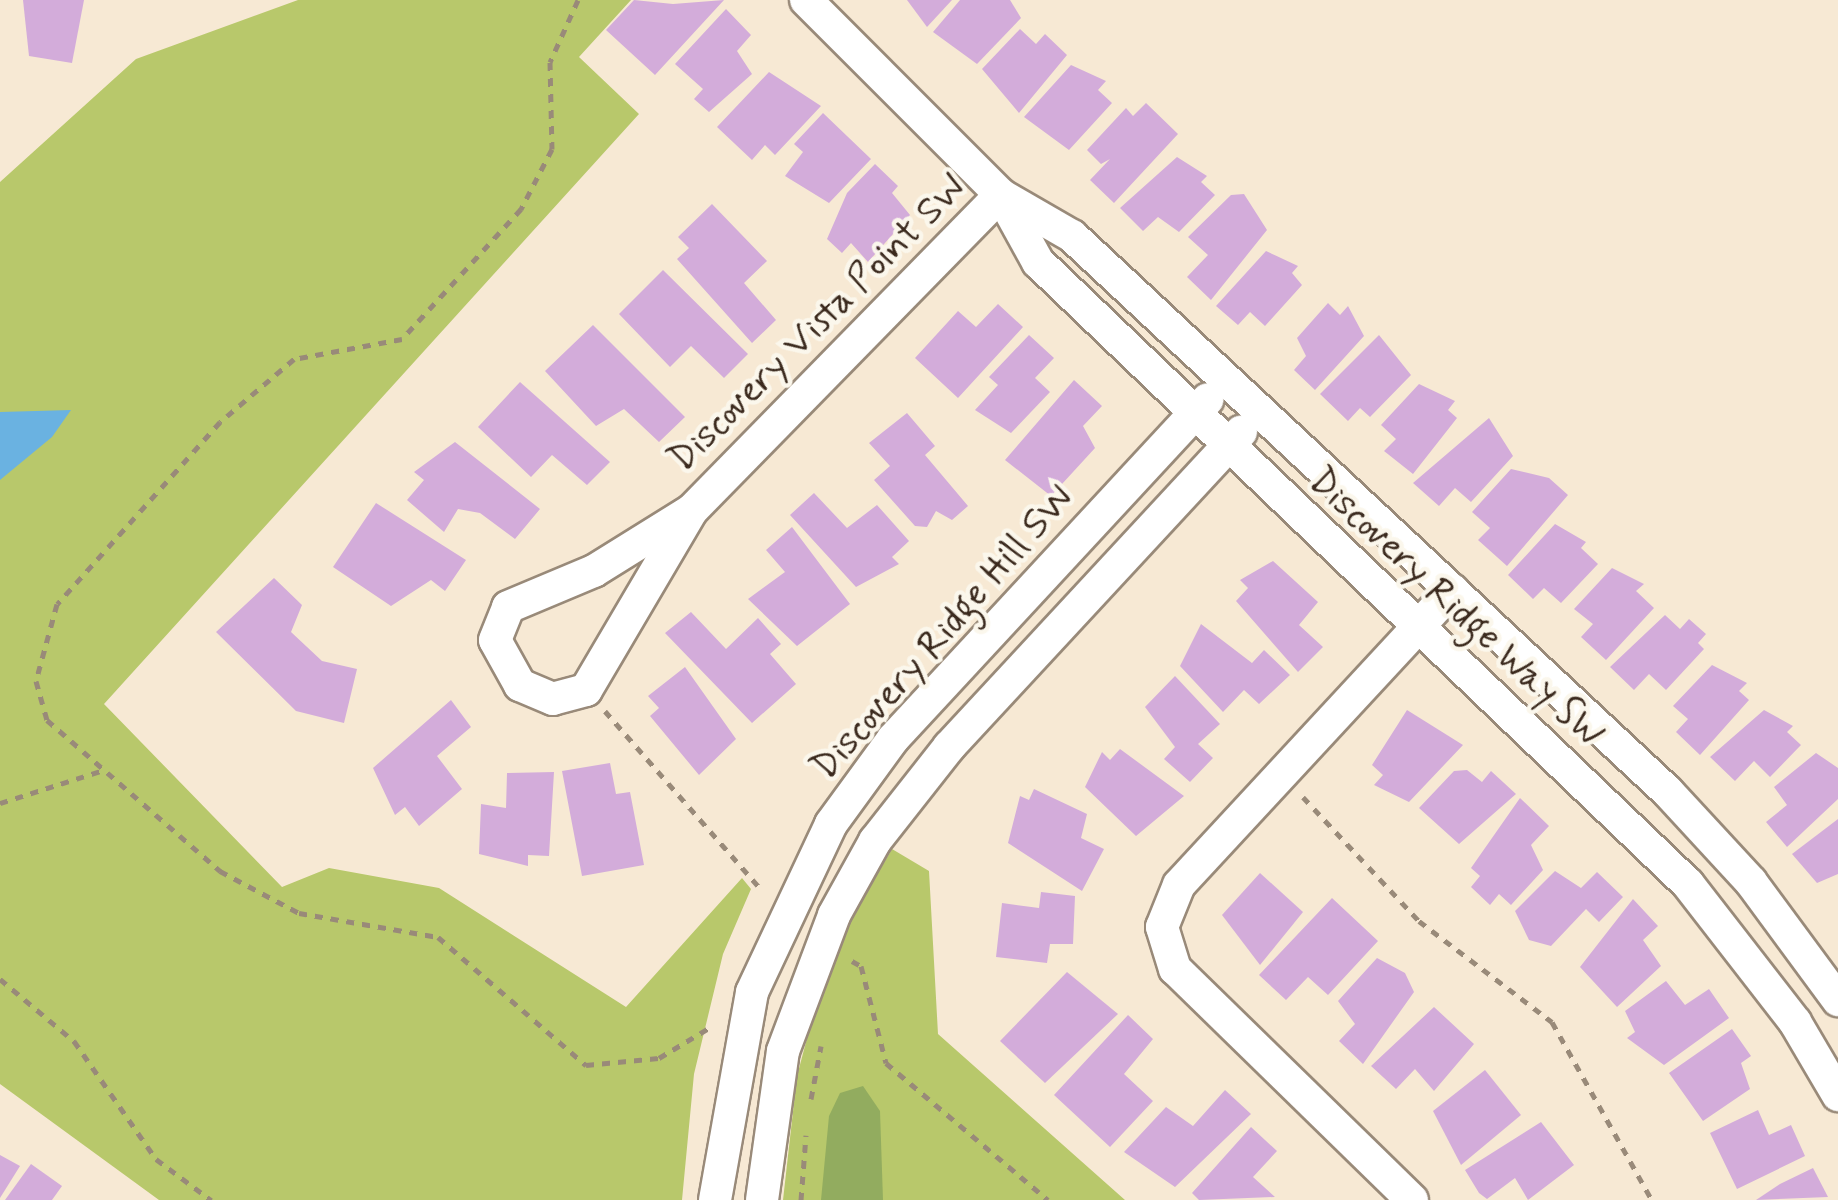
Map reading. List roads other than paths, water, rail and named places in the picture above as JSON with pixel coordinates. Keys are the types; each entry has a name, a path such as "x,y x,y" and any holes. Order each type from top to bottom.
{"street":[{"name":"Discovery Ridge Way SW","path":"806,0 1001,196 1038,262 1226,448 1633,827 1755,966 1838,1095"},
{"name":"Discovery Ridge Way SW","path":"1001,196 1072,236 1668,792 1794,936 1838,1000"},
{"name":"Discovery Vista Point SW","path":"692,510 586,690 532,694 500,657 497,622 520,597 594,571 692,510 1001,196"},
{"name":"Discovery Ridge Hill SW","path":"715,1200 752,992 831,824 892,739 1224,381"},
{"name":"Discovery Ridge Hill SW","path":"762,1200 783,1051 834,915 875,841 949,746 1259,412"},
{"path":"1412,1200 1175,969 1162,927 1179,885 1452,590"},
{"path":"1755,966 1794,936"}],"water":[{"path":"71,410 52,437 0,480 0,412"}]}
